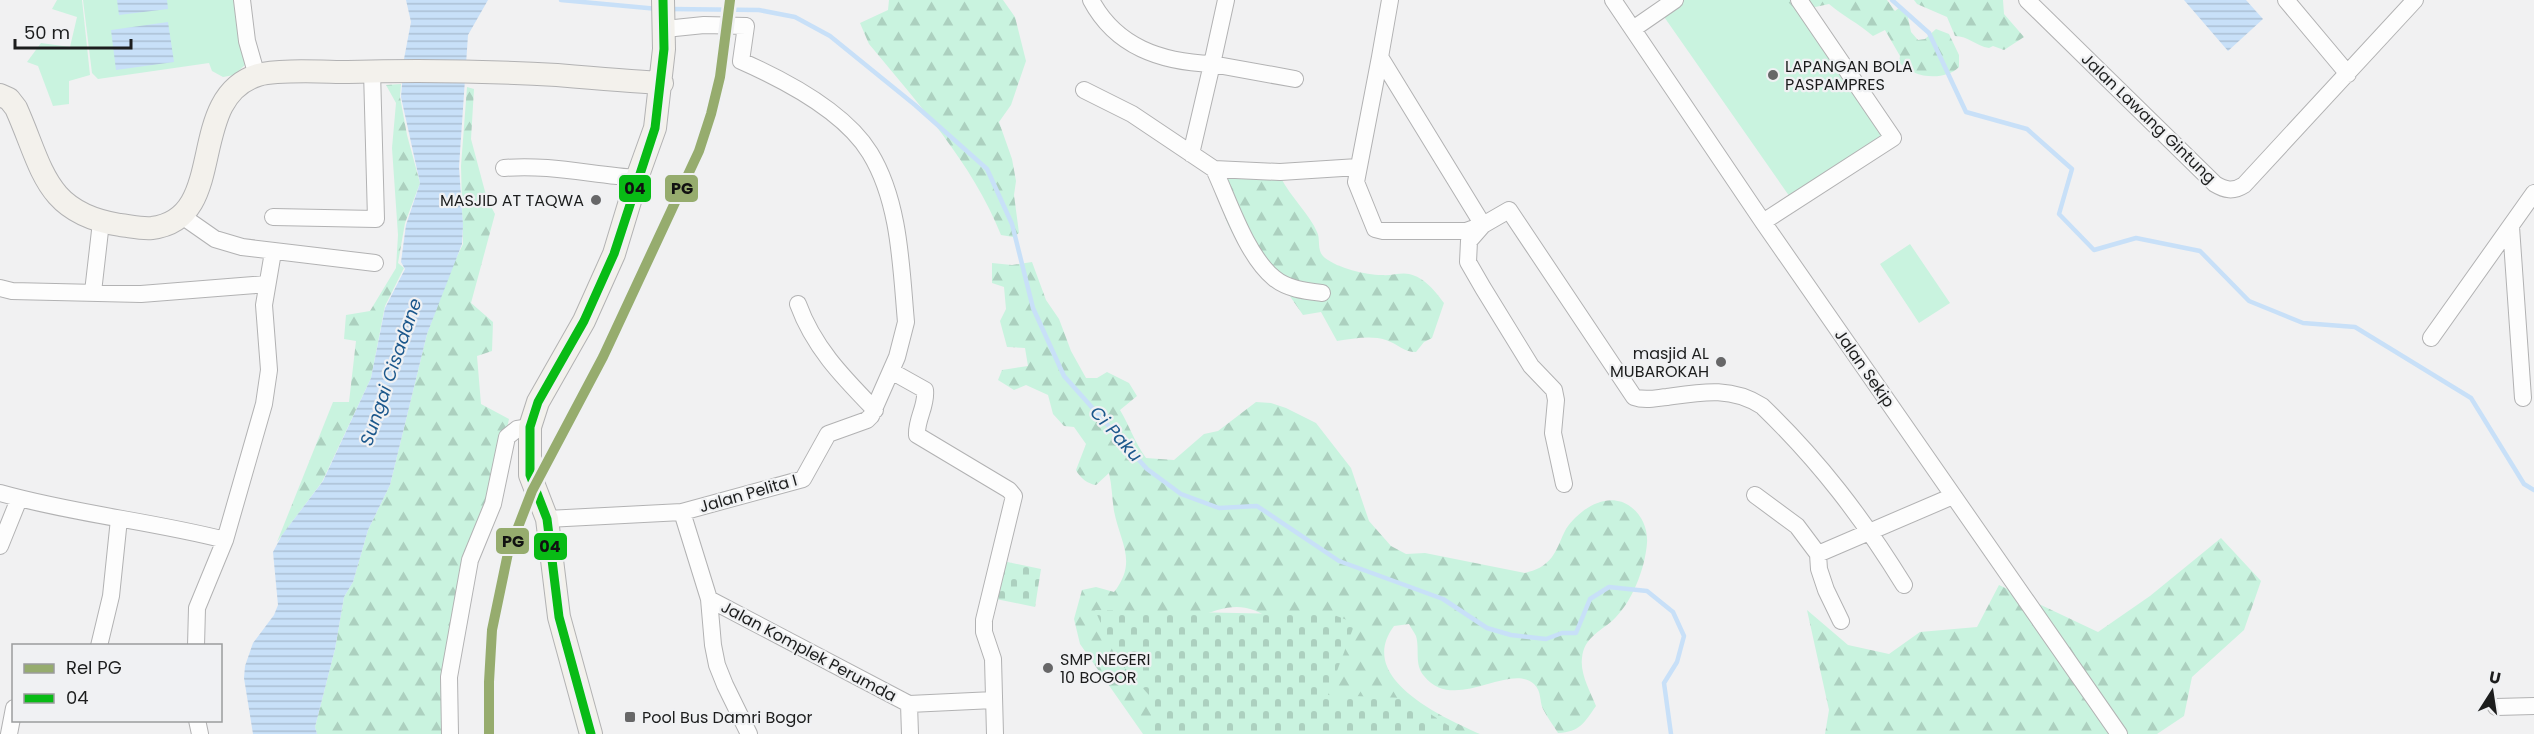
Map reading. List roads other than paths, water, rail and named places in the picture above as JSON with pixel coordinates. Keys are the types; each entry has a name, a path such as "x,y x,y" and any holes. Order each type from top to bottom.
{"main road":[{"path":"591,734 559,617 547,519 530,475 530,427 538,402 584,321 614,254 637,178 655,129 662,83 665,29 663,0"},
{"path":"0,95 9,99 16,108 43,175 57,196 72,209 101,222 152,228 182,216 192,204 216,115 231,93 257,76 383,71 486,73 662,83"}],"street":[{"path":"242,0 247,40 257,76"},
{"path":"1091,0 1099,15 1114,33 1129,44 1157,54 1295,79"},
{"path":"1191,154 1226,0"},
{"path":"1390,0 1356,182 1375,229 1466,231 1483,225 1509,210 1634,397 1645,400 1708,391 1727,391 1750,398 1767,410 1827,473 1871,531 1904,585"},
{"name":"Jalan Sekip","path":"1613,0 1763,222 2119,734"},
{"path":"1632,28 1675,0"},
{"path":"1763,222 1893,138 1799,0"},
{"name":"Jalan Lawang Gintung","path":"2027,0 2215,184 2222,189 2237,190 2415,0"},
{"path":"2286,0 2348,74"},
{"path":"665,29 704,25 746,26 741,61 797,90 836,117 862,142 878,170 892,209 906,322 901,347 875,410 829,362 805,324 798,304"},
{"path":"1380,57 1483,225"},
{"path":"273,217 376,219 383,71"},
{"path":"1084,90 1132,114 1214,169 1280,172 1358,167"},
{"path":"504,168 543,166 594,175 637,178"},
{"path":"1214,169 1251,248 1262,265 1274,278 1287,286 1322,293"},
{"path":"2431,338 2534,193"},
{"path":"182,216 215,239 242,247 375,263"},
{"path":"93,292 101,222"},
{"path":"1483,225 1469,241 1468,262 1531,366 1554,390 1556,400 1553,433 1564,484"},
{"path":"2511,227 2523,398"},
{"path":"196,644 198,608 225,540 264,404 269,370 263,316 273,252"},
{"path":"0,288 25,291 141,294 267,284"},
{"path":"891,371 925,390 917,435 1009,490 1014,496 984,620 984,632 993,659 995,734"},
{"name":"Jalan Pelita I","path":"547,519 681,512 803,479 828,434 867,420 875,410"},
{"path":"450,734 449,677 470,560 493,504 507,437 517,429 530,427"},
{"path":"0,493 19,499 182,529 225,540"},
{"path":"1755,495 1797,526 1818,554 1819,569 1826,590 1841,621"},
{"path":"1818,554 1953,496"},
{"path":"0,546 19,499"},
{"name":"Jalan Komplek Perumda","path":"681,512 709,599 717,665 724,685 749,734"},
{"path":"99,644 111,597 119,519"},
{"name":"Jalan Komplek Perumda","path":"709,599 909,704 994,700"},
{"name":"Jalan Komplek Perumda","path":"909,704 910,734"},
{"path":"2496,707 2534,706"},
{"path":"9,734 12,718"}],"water":[{"path":"117,0 167,0 168,9 119,15"},
{"name":"Sungai Cisadane","path":"406,0 488,0 468,35 459,167 462,244 427,334 390,485 368,530 353,582 344,597 335,649 315,727 317,734 253,734 244,678 245,666 253,643 274,615 278,605 273,552 282,535 323,481 371,378 385,308 405,269 401,262 406,225 420,183 401,97 404,59 411,22"},
{"path":"2184,0 2246,0 2263,19 2228,51"},
{"path":"168,22 174,62 116,70 111,30"}],"waterway":[{"name":"Ci Paku","path":"561,0 658,9"},
{"path":"1892,0 1929,33 1966,112 2027,129 2072,169 2059,214 2094,250 2136,238 2200,251 2249,301 2303,323 2355,327 2471,398 2524,484 2534,490"},
{"name":"Ci Paku","path":"670,9 759,10 795,17 830,36 915,105 987,169 1012,224 1033,308 1064,376 1147,469 1181,494 1219,508 1257,506 1339,561 1443,599 1487,628 1511,635 1546,639 1562,633 1576,633 1590,599 1609,587 1647,591 1673,612 1684,636 1677,662 1664,683 1671,734"}],"rail line":[{"name":"PG","path":"489,734 492,630 508,553 532,491 603,357 699,151 720,77 730,0"}],"place":[{"name":"LAPANGAN BOLA PASPAMPRES","path":"1773,75"},
{"name":"MASJID AT TAQWA","path":"596,200"},
{"name":"masjid AL MUBAROKAH","path":"1721,362"},
{"name":"SMP NEGERI 10 BOGOR","path":"1048,668"},
{"name":"Pool Bus Damri Bogor","path":"630,717"}]}
